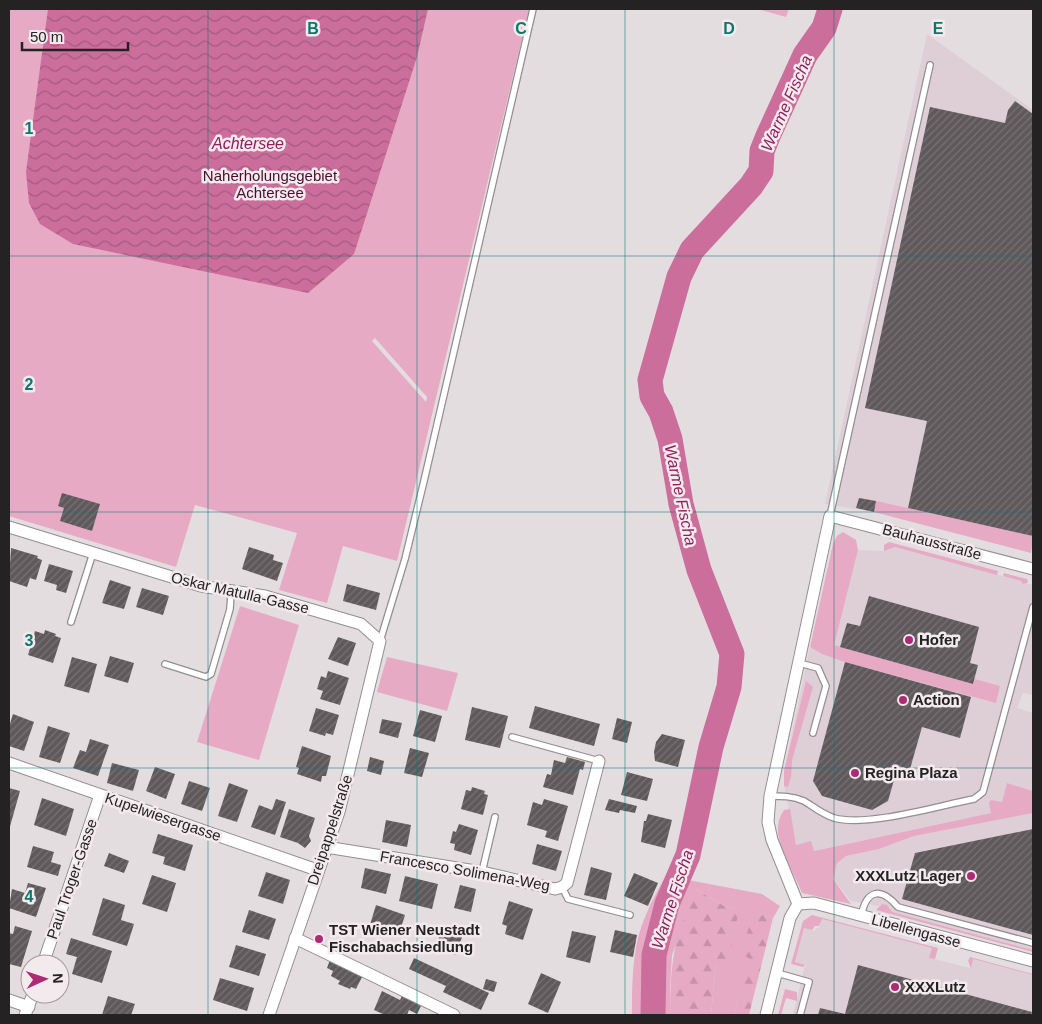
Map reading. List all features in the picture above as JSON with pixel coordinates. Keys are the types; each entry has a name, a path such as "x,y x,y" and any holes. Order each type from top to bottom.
{"street":[{"name":"Bauhausstraße","path":"830,516 1033,569"},
{"path":"766,1015 790,918 798,904 772,840 768,822 770,796 830,516"},
{"name":"Oskar Matulla-Gasse","path":"9,527 201,586 231,593 265,596 361,624 380,641"},
{"name":"Dreipappelstraße","path":"269,1015 317,870 339,812 380,641"},
{"name":"Francesco Solimena-Weg","path":"326,847 482,872 555,888 562,887 567,883 599,761"},
{"name":"Kupelwiesergasse","path":"9,763 317,870"},
{"name":"Paul Troger-Gasse","path":"46,954 100,795"},
{"name":"Libellengasse","path":"798,904 814,903 861,917 1033,961"},
{"path":"294,938 454,1015"},
{"path":"9,1000 27,1011"}],"lane":[{"path":"380,641 405,559 422,490 533,9"},
{"path":"830,516 930,65"},
{"path":"72,622 93,553"},
{"path":"165,664 206,677 211,674 230,609 231,593"},
{"path":"770,796 786,796 803,801 816,810 835,818 872,820 974,799 983,792 1033,607"},
{"path":"798,663 818,668 826,686 813,733"},
{"path":"512,737 599,761"},
{"path":"482,872 495,817"},
{"path":"562,887 568,899 630,915"},
{"path":"861,917 864,901 870,895 879,893 890,898 898,907 1033,943"},
{"path":"777,973 809,982 800,1015"}],"shaded area":[{"path":"927,34 1033,110 1033,542 1031,553 874,512 825,504"},
{"path":"895,547 1021,581 1023,584 1033,584 1033,695 1023,693 1017,708 1033,713 1033,791 1007,783 1002,803 991,813 813,851 796,845 784,786 784,771 810,647 822,654 996,703 1000,686 975,679 973,684 833,645 858,550 884,551"},
{"path":"1033,813 1033,950 891,912 890,908 882,904 878,906 851,901 833,879 837,863 846,856 879,849 914,836"},
{"path":"821,919 932,948 930,958 970,968 973,959 1033,975 1033,1015 793,1015 805,965 795,962 804,928 815,931 816,928 819,928"}],"green space":[{"name":"Naherholungsgebiet Achtersee","path":"9,9 529,9 397,561 343,546 327,603 279,590 297,533 195,505 176,567 9,516","holes":["375,338 427,397 426,402 372,341"]},
{"path":"758,9 789,9 786,17"},
{"path":"876,501 1033,536 1031,553 874,512"},
{"path":"843,532 856,540 858,550 834,645 973,684 975,679 1000,686 996,703 845,662 822,654 810,647 833,544 837,536"},
{"path":"889,542 998,571 997,575 895,547 884,551 884,545"},
{"path":"1004,573 1027,579 1028,583 1023,584 1021,581 1003,576"},
{"path":"240,606 299,625 259,760 197,742"},
{"path":"387,657 458,673 447,711 377,692"},
{"path":"806,681 813,687 792,760 791,777 788,787 784,786 784,771"},
{"path":"1007,783 1033,791 1033,813 914,836 879,849 846,856 837,863 833,879 851,904 802,893 779,841 779,820 784,810 790,809 796,845 811,841 814,851 991,813 989,803 991,800 1002,802"},
{"path":"669,870 688,880 762,894 780,906 773,918 753,914 751,959 734,1015 711,1015 716,963 725,977 738,910 726,907 697,890 672,955 671,1015 632,1015 635,951 641,927 648,909"},
{"path":"697,890 726,907 739,910 725,978 716,964 711,1015 671,1015 672,966 678,936"},
{"path":"882,904 887,905 892,912 1033,950 1033,952 876,910"},
{"path":"753,913 773,918 749,1015 734,1015 750,959 741,954"},
{"path":"812,915 938,948 935,959 929,958 932,948 822,919 819,926 815,926 812,930 804,928 795,962 805,965 803,967 791,964 803,921"},
{"path":"970,957 1033,975 973,959 971,968 968,961"},
{"path":"785,989 797,992 797,1001 786,998 781,1015 778,1015"}],"water":[{"name":"Achtersee","path":"48,9 428,9 417,57 354,254 308,293 73,244 40,224 29,203 26,172"}],"building":[{"path":"1015,101 1033,114 1033,536 908,508 927,421 865,408 930,107 1005,123 1008,110"},
{"path":"62,493 100,504 92,531 60,521 64,508 58,506"},
{"path":"859,498 876,501 874,512 856,508"},
{"path":"249,547 274,555 273,560 283,563 277,581 242,569"},
{"path":"11,548 38,556 37,558 42,560 36,580 30,578 27,587 9,581"},
{"path":"49,564 73,571 66,593 56,590 57,585 44,581"},
{"path":"110,580 131,587 124,609 102,603"},
{"path":"347,584 380,593 376,610 343,601"},
{"path":"142,588 169,596 163,615 136,607"},
{"name":"Hofer","path":"869,596 979,627 970,663 978,665 973,684 840,647 847,623 860,626"},
{"path":"45,630 61,638 53,663 28,655 35,631 44,634"},
{"path":"338,637 356,643 348,666 328,659"},
{"path":"110,656 134,663 128,683 104,676"},
{"path":"72,657 97,664 89,693 64,686"},
{"path":"845,662 971,697 960,738 922,727 910,769 898,766 888,801 872,810 822,796 813,781"},
{"path":"328,671 349,678 340,705 320,699 323,691 317,689 321,676 326,678"},
{"path":"535,706 600,724 594,746 529,728"},
{"path":"472,707 508,716 500,748 465,740"},
{"path":"316,708 339,715 333,735 326,733 325,736 309,731"},
{"path":"420,710 442,716 435,742 413,736"},
{"path":"13,714 34,722 24,751 9,746 9,727"},
{"path":"617,718 632,722 627,743 612,739"},
{"path":"382,719 402,723 398,738 379,733"},
{"path":"48,726 70,733 60,763 39,757"},
{"path":"662,734 685,740 678,767 655,761 656,742"},
{"path":"90,739 109,745 98,776 73,768 80,750 86,752"},
{"path":"302,746 331,756 326,776 322,776 321,782 297,774 299,768 296,767"},
{"path":"410,748 429,753 422,777 404,773"},
{"path":"370,757 384,761 381,775 367,771"},
{"path":"567,757 585,762 583,770 580,769 573,795 543,787 547,774 551,775 554,760 565,763"},
{"path":"112,763 139,770 133,791 107,783"},
{"path":"155,767 175,774 166,799 146,791"},
{"path":"627,772 653,779 647,801 621,795"},
{"path":"189,781 210,788 202,811 181,804"},
{"path":"229,783 248,790 237,822 218,816"},
{"path":"472,787 485,791 484,794 488,795 483,815 461,809 466,790 471,791"},
{"path":"9,788 20,791 9,830"},
{"path":"42,798 74,809 66,836 34,825"},
{"path":"276,799 286,802 275,835 251,827 259,805 272,810"},
{"path":"544,799 568,806 558,841 545,837 547,831 527,825 533,802 542,805"},
{"path":"609,799 637,806 635,813 620,810 619,813 605,810"},
{"path":"289,809 315,818 309,836 311,841 305,848 298,843 280,837"},
{"path":"648,814 672,820 665,848 641,842 644,821 646,821"},
{"path":"386,820 411,825 407,847 382,842"},
{"path":"459,824 478,830 471,855 454,850 455,844 450,843 453,831 456,832"},
{"name":"XXXLutz Lager","path":"1033,829 1033,935 902,899 915,853"},
{"path":"158,834 193,845 185,871 163,864 165,857 152,853"},
{"path":"537,844 562,851 556,871 532,864"},
{"path":"33,846 54,852 51,862 61,865 58,876 27,867"},
{"path":"109,853 129,861 124,873 104,866"},
{"path":"591,867 612,873 606,900 584,895"},
{"path":"365,868 391,874 386,894 361,888"},
{"path":"266,872 290,880 283,904 258,896"},
{"path":"634,873 658,883 648,906 624,896"},
{"path":"152,875 176,883 167,912 142,904"},
{"path":"405,876 438,884 432,909 399,901"},
{"path":"28,883 46,888 36,917 9,908 12,889 25,893"},
{"path":"460,885 476,889 471,912 454,908"},
{"path":"103,898 125,905 121,920 134,924 127,946 92,935"},
{"path":"509,901 533,909 523,940 505,934 507,926 502,924"},
{"path":"376,905 405,915 398,937 369,928"},
{"path":"249,910 276,919 269,940 242,932"},
{"path":"15,926 32,931 25,954 20,954 20,967 9,964 9,933 13,934"},
{"path":"442,928 463,934 456,955 435,949"},
{"path":"615,930 637,935 633,957 610,952"},
{"path":"572,931 596,936 590,963 566,957"},
{"name":"TST Wiener Neustadt Fischabachsiedlung","path":"317,935 323,937 320,943 315,941"},
{"path":"71,938 112,951 102,983 72,974 77,957 66,954"},
{"path":"236,945 266,954 259,976 229,967"},
{"path":"414,958 489,993 481,1010 443,992 446,986 409,969"},
{"path":"330,960 363,975 356,989 351,987 350,989 338,984 340,981 331,976 333,971 327,968"},
{"name":"XXXLutz","path":"858,965 1032,1012 1031,1015 818,1015 820,1008 845,1014"},
{"path":"541,973 561,982 548,1013 528,1004"},
{"path":"220,978 254,988 247,1011 213,1000"},
{"path":"486,979 497,982 494,992 483,989"},
{"path":"382,991 400,1000 402,996 421,1006 417,1014 409,1010 407,1015 385,1015 374,1010"},
{"path":"108,996 135,1004 131,1015 102,1015"}],"waterway":[{"name":"Warme Fischa","path":"653,1015 654,955 667,904 688,855 711,747 729,687 732,654 699,570 681,504 670,439 661,412 652,396 650,380 679,277 692,250 751,186 761,171 762,151 768,136 805,55 824,28 830,9"}],"place":[{"name":"Hofer","path":"909,640"},
{"name":"Action","path":"903,700"},
{"name":"Regina Plaza","path":"855,773"},
{"name":"XXXLutz Lager","path":"971,876"},
{"name":"TST Wiener Neustadt Fischabachsiedlung","path":"319,939"},
{"name":"XXXLutz","path":"895,987"}]}
